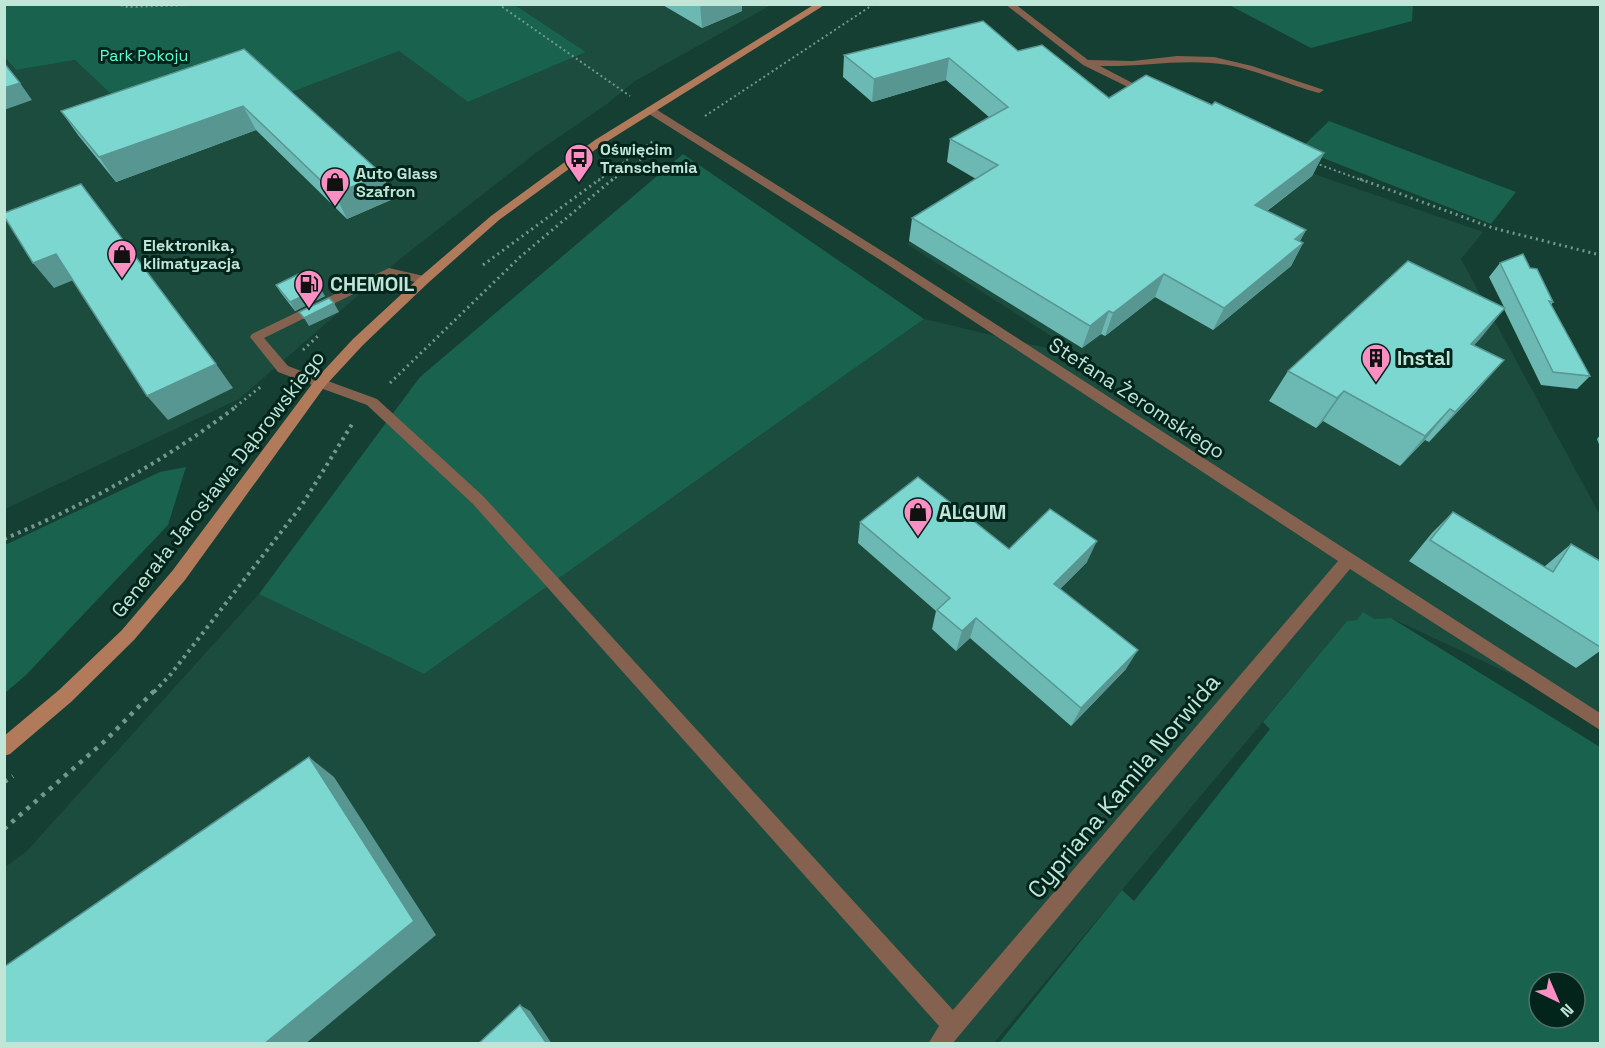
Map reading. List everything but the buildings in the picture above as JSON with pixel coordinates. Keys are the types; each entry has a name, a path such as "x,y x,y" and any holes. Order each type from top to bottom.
{"street":[{"name":"Generała Jarosława Dąbrowskiego","path":"4,748 65,696 128,635 179,575 320,383 358,342 424,280 495,218 599,142 822,4"},
{"path":"1009,4 1086,63 1134,87"},
{"path":"1086,63 1133,64 1177,58 1214,60 1249,68 1319,90"},
{"name":"Stefana Żeromskiego","path":"650,110 957,305 1348,561 1600,722"},
{"path":"424,280 389,272 256,337 283,369 372,402 478,500 953,1026"},
{"name":"Cypriana Kamila Norwida","path":"938,1044 1348,561"}],"path":[{"path":"116,4 128,7 221,4"},
{"path":"498,4 650,110"},
{"path":"479,267 679,128 874,4"},
{"path":"4,830 106,740 171,674 303,505 356,417 533,244 679,128"},
{"path":"1310,162 1493,228 1600,255"},
{"path":"4,782 17,772"}],"shaded area":[{"path":"515,5 771,5 635,81 607,104 537,152 400,259 239,399 5,509 4,58 16,70 75,60 132,114 284,95 399,51 468,102 586,52"},
{"path":"1148,97 1320,176 1483,232 1461,259 1600,515 1600,716 1391,618 1347,621 994,1043 5,1044 5,867 26,852 259,594 424,674 924,319 1084,357 907,244"}],"green space":[{"name":"Park Pokoju","path":"5,4 515,5 586,52 468,102 399,51 284,95 132,114 75,60 16,70 5,58"},
{"path":"1229,5 1413,5 1412,21 1311,48"},
{"path":"1329,121 1516,192 1491,224 1300,149"},
{"path":"683,154 924,319 424,674 259,594 420,377"},
{"path":"186,467 168,525 26,675 5,693 5,545 160,472"},
{"path":"1363,612 1374,619 1391,618 1600,747 1600,1043 999,1043 1122,890 1134,901 1270,729 1263,722 1347,621 1357,620"}],"place":[{"name":"Oświęcim Transchemia","path":"579,184"},
{"name":"Auto Glass Szafron","path":"335,208"},
{"name":"Elektronika, klimatyzacja","path":"122,280"},
{"name":"CHEMOIL","path":"309,310"},
{"name":"Instal","path":"1376,384"},
{"name":"ALGUM","path":"918,538"}]}
